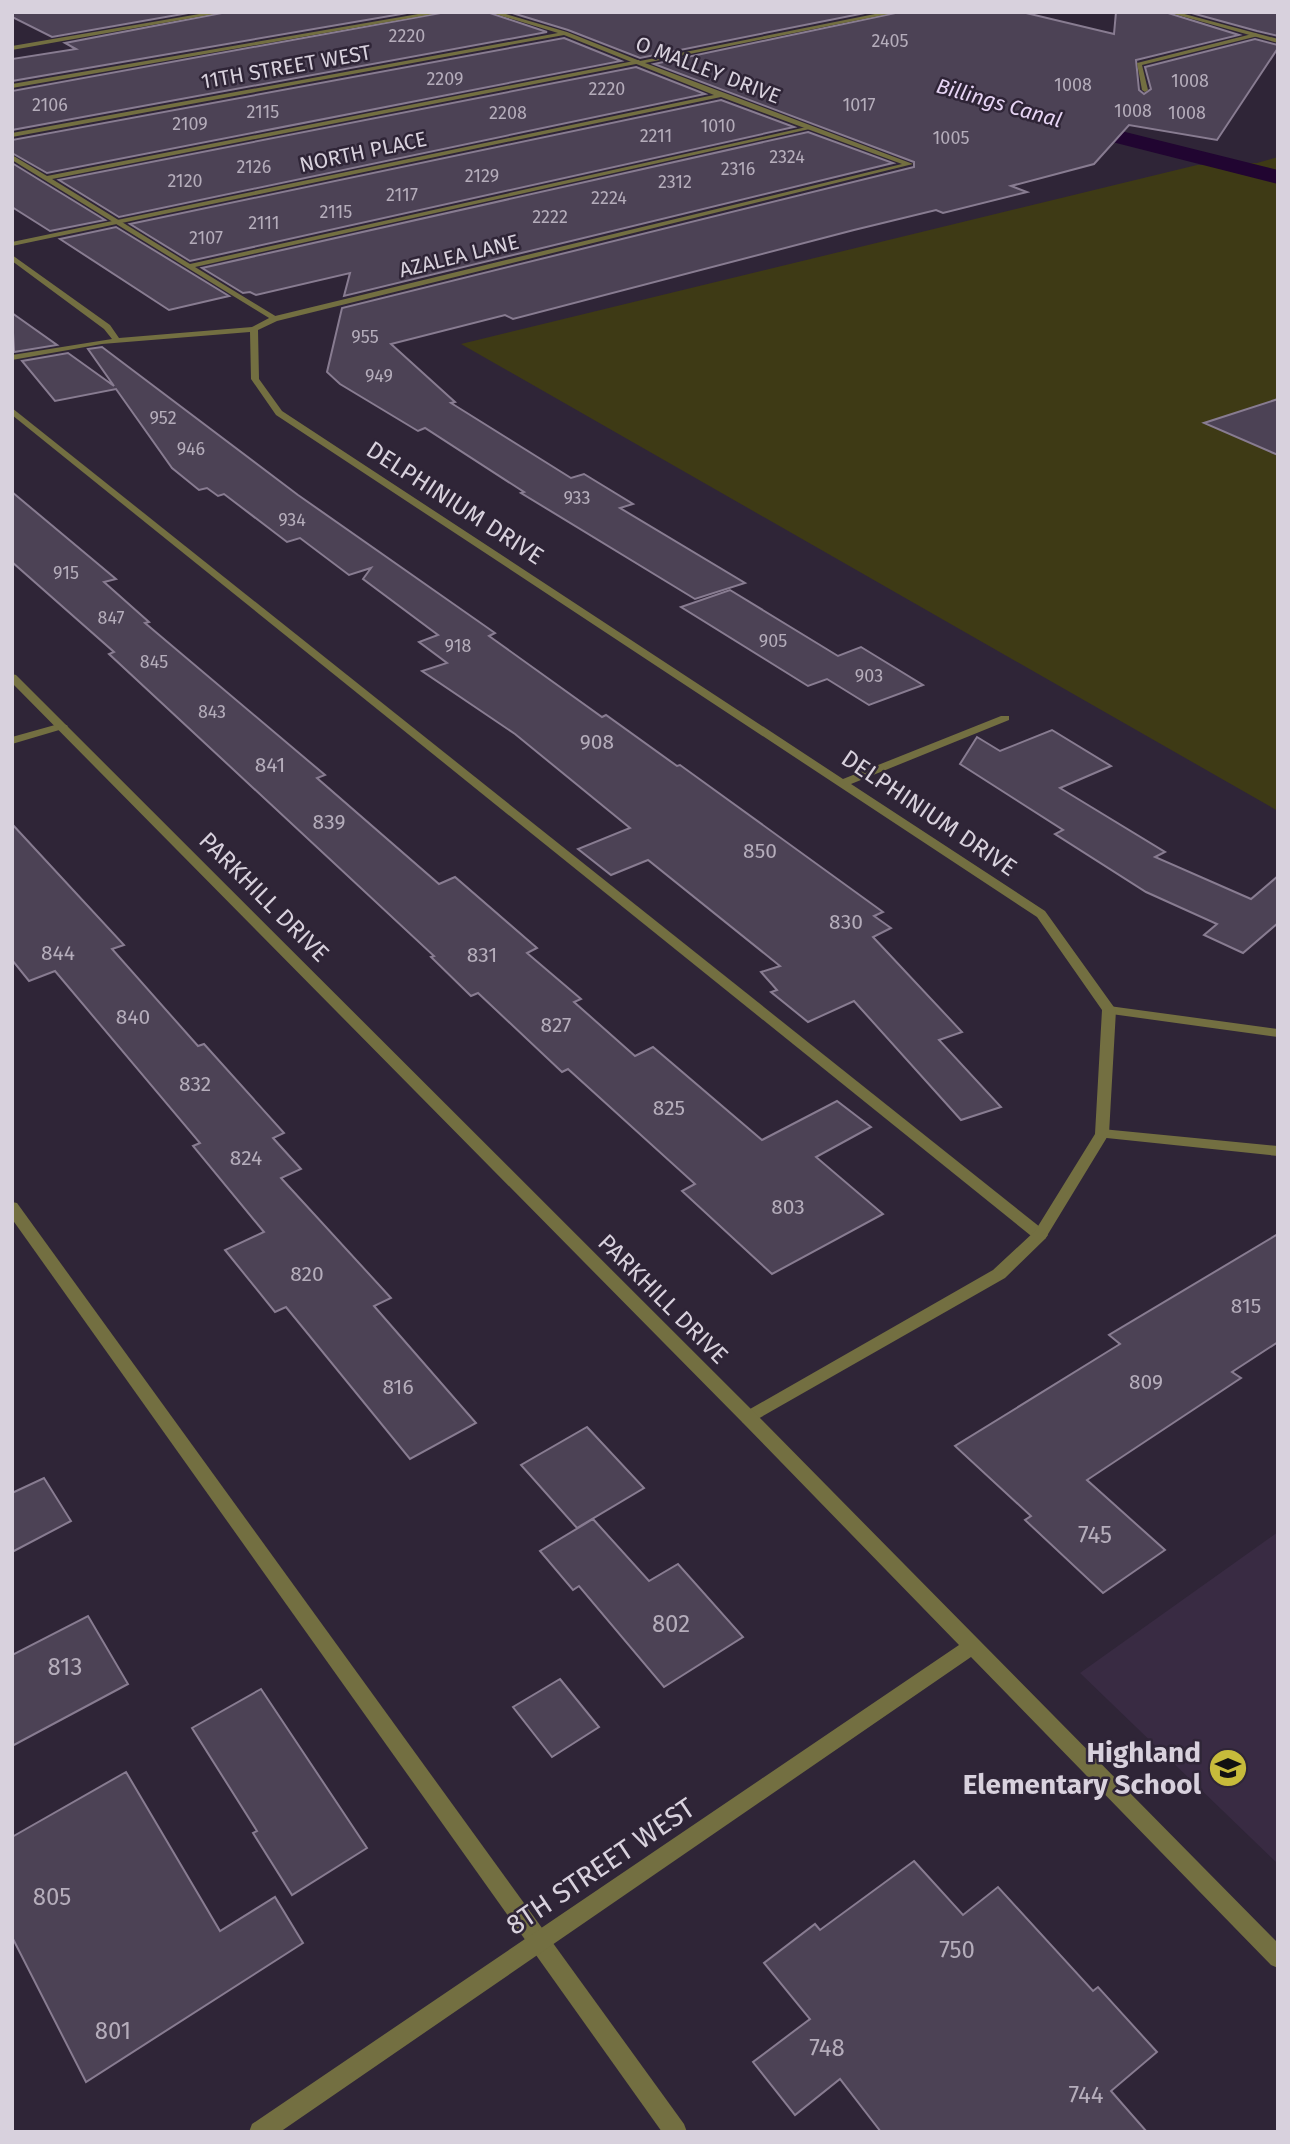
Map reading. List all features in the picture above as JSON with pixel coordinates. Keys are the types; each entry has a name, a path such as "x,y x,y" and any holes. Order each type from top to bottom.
{"street":[{"path":"12,48 222,12"},
{"path":"12,86 441,12"},
{"name":"O MALLEY DRIVE","path":"492,12 565,33 722,95 910,164"},
{"path":"47,178 895,12"},
{"path":"1170,12 1278,41"},
{"name":"11TH STREET WEST","path":"12,135 565,33"},
{"path":"1145,90 1139,64 1256,35"},
{"name":"NORTH PLACE","path":"12,244 722,95"},
{"path":"190,267 811,128"},
{"path":"12,157 274,319"},
{"name":"AZALEA LANE","path":"12,358 54,348 117,340 254,329 274,319 910,164"},
{"path":"12,257 107,327 117,340"},
{"name":"DELPHINIUM DRIVE","path":"254,329 255,379 279,413 845,782 1041,914 1109,1010"},
{"path":"12,411 1040,1235"},
{"name":"PARKHILL DRIVE","path":"12,677 749,1418 1278,1958"},
{"path":"845,782 1006,718"},
{"path":"12,741 62,726"},
{"path":"749,1418 999,1274 1040,1235 1102,1134 1109,1010 1278,1033"},
{"path":"1102,1134 1278,1151"},
{"path":"12,1207 676,2132"},
{"name":"8TH STREET WEST","path":"260,2132 971,1647"}],"shaded area":[{"path":"1278,157 1278,811 461,344 1197,165 1257,163"},
{"name":"Highland Elementary School","path":"1278,1532 1278,1864 1080,1673"}],"building":[{"path":"12,12 194,12 52,37 12,17"},
{"path":"227,12 413,12 12,81 12,59 76,49 65,43"},
{"path":"446,12 487,12 547,32 12,130 12,91"},
{"path":"509,12 870,12 640,58 568,30"},
{"path":"900,12 1022,12 1114,34 1116,12 1165,12 1239,35 1136,60 1139,90 1144,94 1151,89 1145,67 1255,39 1278,45 1278,48 1217,140 1129,125 1094,164 1011,186 1027,192 943,213 936,210 854,230 513,319 505,315 391,344 455,402 451,403 571,478 584,474 633,504 620,508 745,583 695,599 521,493 524,492 425,428 418,431 340,384 327,372 342,308 914,167 914,162 654,64"},
{"path":"1188,12 1278,12 1278,36 1257,31"},
{"path":"564,38 621,61 47,173 12,153 12,140"},
{"path":"636,67 705,94 119,217 59,180"},
{"path":"721,100 794,127 190,261 130,224"},
{"path":"808,132 893,163 344,296 350,273 256,295 243,293 202,268"},
{"path":"12,163 105,220 50,231 12,207"},
{"path":"116,227 229,296 169,310 60,239"},
{"path":"12,313 57,345 14,352"},
{"path":"102,347 298,495 495,633 489,636 602,717 606,715 677,766 680,765 883,912 874,916 891,928 873,937 962,1032 939,1040 1001,1107 961,1120 854,1001 808,1022 771,992 777,990 761,972 780,966 648,860 611,875 578,849 630,828 515,734 422,671 447,663 419,642 438,635 363,579 371,568 349,575 300,538 287,542 224,494 218,496 207,488 199,490 172,468 116,389 55,401 22,361 68,353 114,386 88,349"},
{"path":"1278,399 1278,455 1204,423"},
{"path":"12,492 116,579 104,582 149,622 145,623 325,775 317,778 439,884 455,877 537,948 527,953 581,999 574,1002 635,1056 653,1047 762,1140 837,1101 871,1127 816,1157 883,1214 772,1274 682,1191 695,1184 568,1069 562,1072 478,993 471,996 431,957 434,956 109,654 114,652 12,562"},
{"path":"730,590 838,656 861,647 923,685 869,705 827,679 808,686 681,607"},
{"path":"1052,730 1111,766 1060,788 1165,852 1155,857 1251,899 1278,876 1278,923 1243,953 1204,935 1217,924 1146,892 1055,834 1063,830 960,764 977,737 1000,751"},
{"path":"12,824 124,945 112,949 198,1046 204,1044 284,1133 273,1138 301,1169 281,1178 391,1298 374,1306 476,1423 410,1459 286,1307 275,1312 225,1250 264,1232 193,1146 200,1143 55,971 29,981 12,960"},
{"path":"1278,1234 1278,1342 1232,1372 1241,1378 1087,1480 1165,1550 1103,1593 1025,1520 1031,1516 955,1446 1120,1344 1109,1335"},
{"path":"587,1427 644,1488 577,1528 521,1465"},
{"path":"44,1478 71,1521 12,1552 12,1493"},
{"path":"593,1519 649,1581 678,1564 743,1637 664,1687 579,1586 573,1590 540,1551"},
{"path":"88,1616 128,1684 12,1746 12,1655"},
{"path":"560,1679 599,1727 552,1757 513,1707"},
{"path":"261,1689 367,1848 292,1895 253,1833 257,1831 192,1728"},
{"path":"126,1772 220,1931 275,1897 303,1943 86,2082 12,1937 12,1837"},
{"path":"914,1861 963,1915 998,1887 1093,1991 1098,1987 1157,2052 1111,2091 1147,2132 881,2132 840,2079 795,2115 753,2062 810,2019 764,1963 815,1924 820,1930"}],"waterway":[{"name":"Billings Canal","path":"1057,121 1278,177"}],"place":[{"name":"Highland Elementary School","path":"1228,1768"}]}
